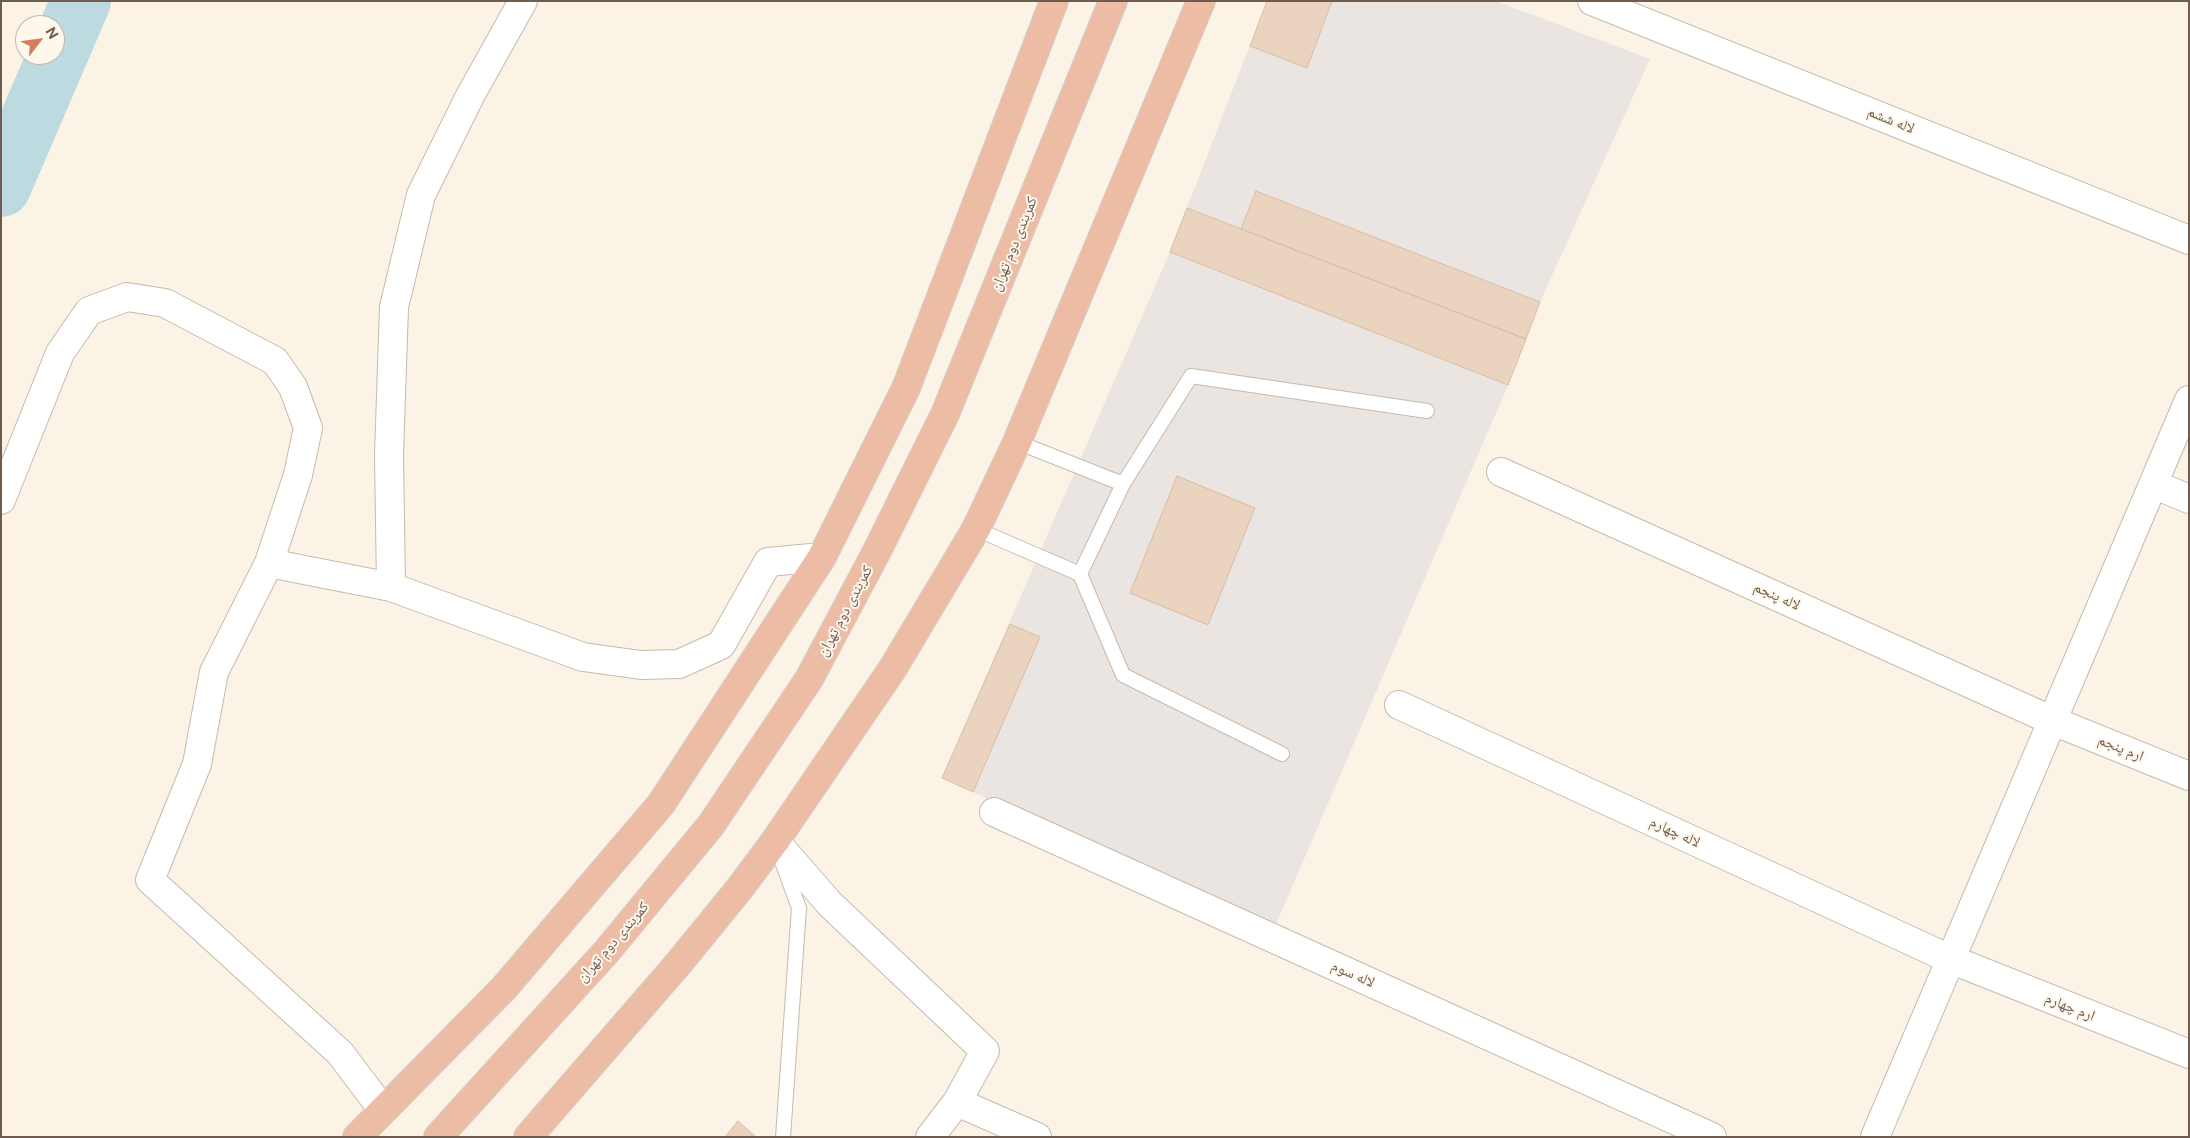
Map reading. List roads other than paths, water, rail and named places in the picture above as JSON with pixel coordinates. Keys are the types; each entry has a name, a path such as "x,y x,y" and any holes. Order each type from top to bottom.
{"highway":[{"path":"357,1137 504,988 661,804 822,557 906,388 1054,1"},
{"name":"کمربندی دوم تهران","path":"438,1137 607,951 711,825 809,679 877,551 945,414 1113,1"},
{"path":"528,1137 678,964 740,888 775,841 893,668 976,529 1017,442 1201,1"}],"street":[{"path":"391,587 389,455 394,307 421,195 470,96 523,1"},
{"name":"لاله ششم","path":"1592,1 2189,240"},
{"path":"1,500 60,353 89,312 127,297 165,304 275,361 294,388 308,428 298,475 269,563 214,672 197,764 150,880 340,1054 383,1110"},
{"path":"1875,1137 2189,400"},
{"name":"لاله پنجم","path":"1501,472 2052,721"},
{"path":"2153,484 2189,499"},
{"path":"269,563 391,587 583,657 642,665 679,664 721,645 768,562 822,557"},
{"name":"لاله چهارم","path":"1399,705 1950,960"},
{"name":"ارم پنجم","path":"2052,721 2189,776"},
{"name":"لاله سوم","path":"994,812 1712,1137"},
{"path":"775,841 830,904 985,1051 957,1102 930,1137"},
{"name":"ارم چهارم","path":"1950,960 2189,1054"},
{"path":"957,1102 1037,1137"}],"lane":[{"path":"1080,574 1123,484 1190,376 1427,411"},
{"path":"1017,442 1123,484"},
{"path":"976,529 1080,574 1123,676 1282,754"},
{"path":"775,841 799,908 783,1137"}],"waterway":[{"path":"1,187 81,1"}]}
